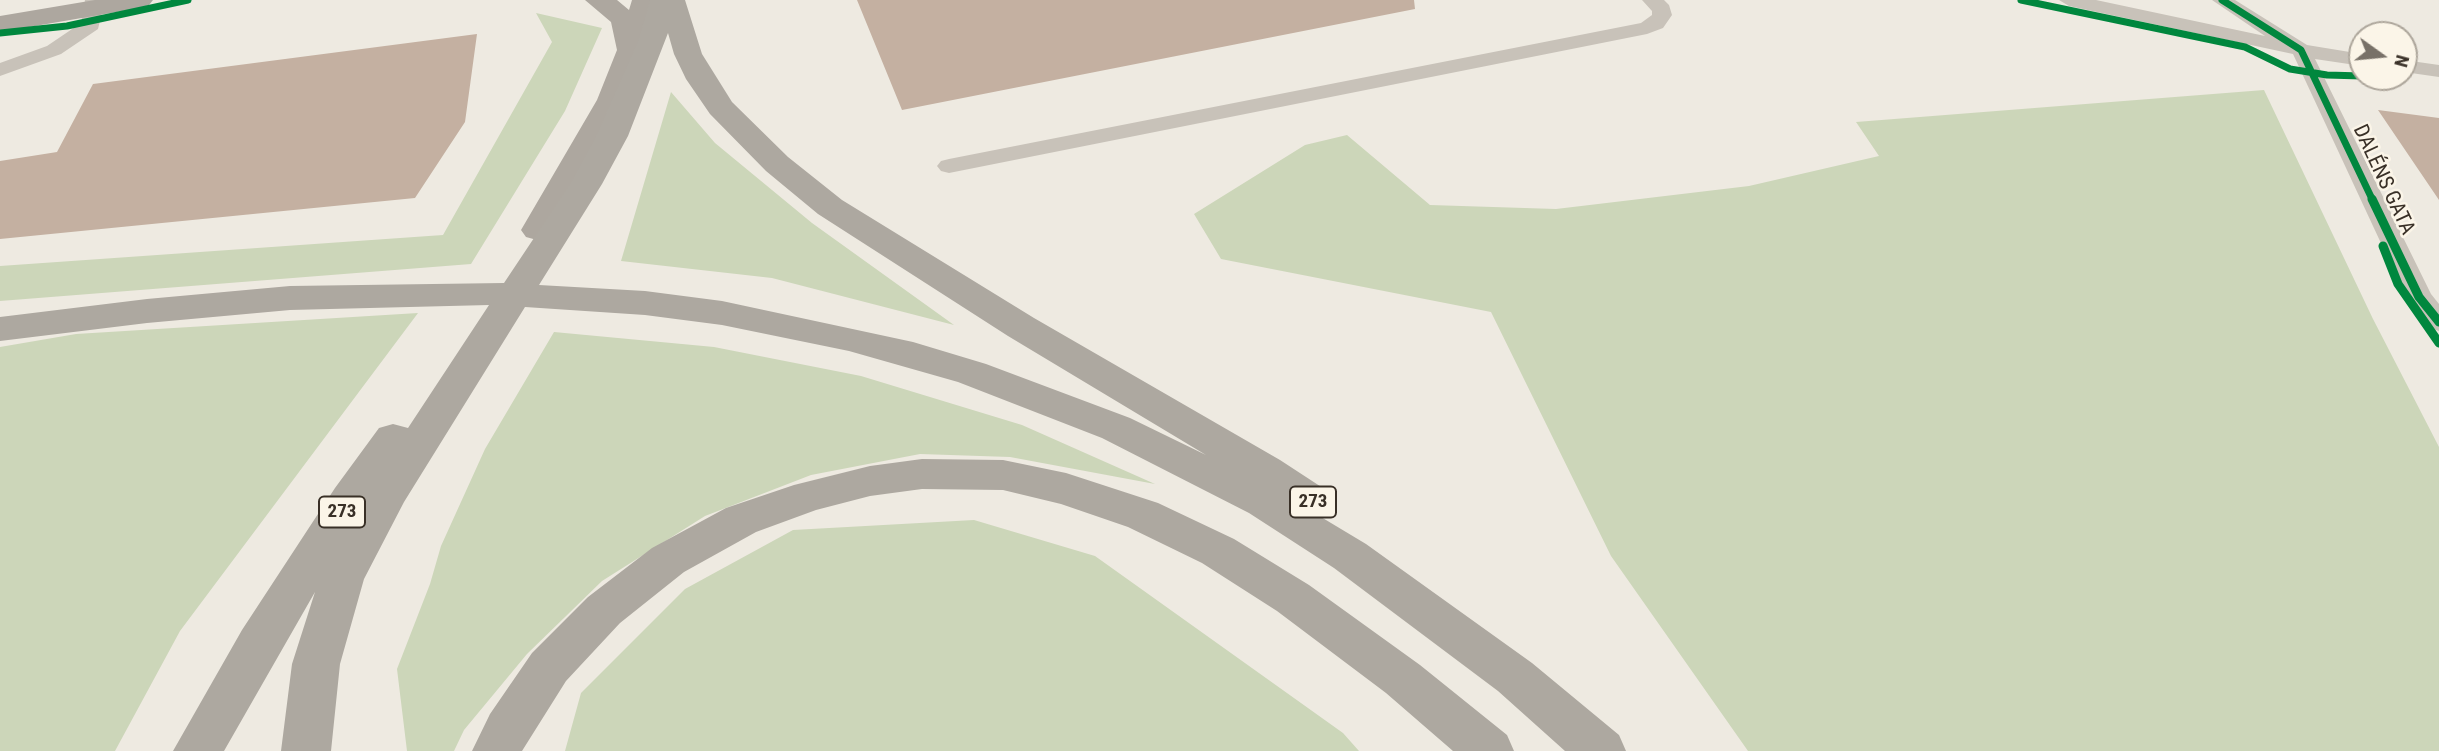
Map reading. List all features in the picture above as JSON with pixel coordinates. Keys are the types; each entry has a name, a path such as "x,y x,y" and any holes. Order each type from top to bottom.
{"highway":[{"path":"306,751 316,664 342,579 386,495 586,184 612,136 637,80 652,41 663,0"},
{"name":"273","path":"672,0 688,54 721,108 777,164 830,207 1021,327 1265,471 1346,524 1444,604 1516,677 1601,751"},
{"name":"273","path":"198,751 259,644 350,499 503,284 537,230"},
{"path":"0,329 147,311 290,298 476,293 645,303 784,325 913,355 1049,401 1173,454 1264,502 1350,556 1516,677"},
{"path":"497,751 508,729 549,667 604,610 668,560 741,520 809,496 870,481 922,474 1003,475 1066,489 1143,515 1218,551 1293,598 1402,679 1489,751"}],"main road":[{"path":"0,13 140,0"},
{"path":"598,0 613,8 624,20 631,50"},
{"name":"273","path":"537,230 589,142 631,50 645,0"},
{"path":"0,24 93,3"}],"street":[{"path":"949,166 1647,28 1656,24 1662,15 1662,9 1652,0"},
{"path":"2069,0 2348,58"},
{"path":"2222,0 2301,50"},
{"path":"2,68 54,50 83,33 91,25 93,3"},
{"name":"DALÉNS GATA","path":"2301,50 2420,297 2439,322"},
{"path":"2418,68 2439,71"}],"green space":[{"path":"536,13 602,28 565,111 471,264 0,301 0,266 443,235 552,42"},
{"path":"2264,90 2373,319 2439,447 2439,751 1748,751 1611,556 1491,312 1221,259 1194,214 1305,145 1347,135 1430,205 1556,209 1749,186 1879,156 1856,122"},
{"path":"671,92 715,143 812,223 954,325 772,278 621,261"},
{"path":"418,313 180,631 115,751 0,751 0,347 76,334"},
{"path":"554,332 714,347 861,376 1022,425 1155,484 1010,457 920,454 811,475 705,516 602,581 527,654 464,730 454,751 407,751 397,669 430,584 441,546 485,449"},
{"path":"974,520 1095,556 1343,733 1359,751 565,751 581,693 685,589 793,530"}],"building":[{"path":"857,0 1414,0 1415,9 902,110"},
{"path":"477,34 465,122 415,198 0,239 0,161 57,152 93,84"},
{"path":"2378,110 2439,118 2439,200"}],"cycle path":[{"path":"0,33 67,26 188,0"},
{"path":"2021,0 2245,47 2290,69 2348,76"},
{"path":"2222,0 2301,50 2419,297 2439,322"},
{"path":"2383,246 2398,284 2439,343"}]}
